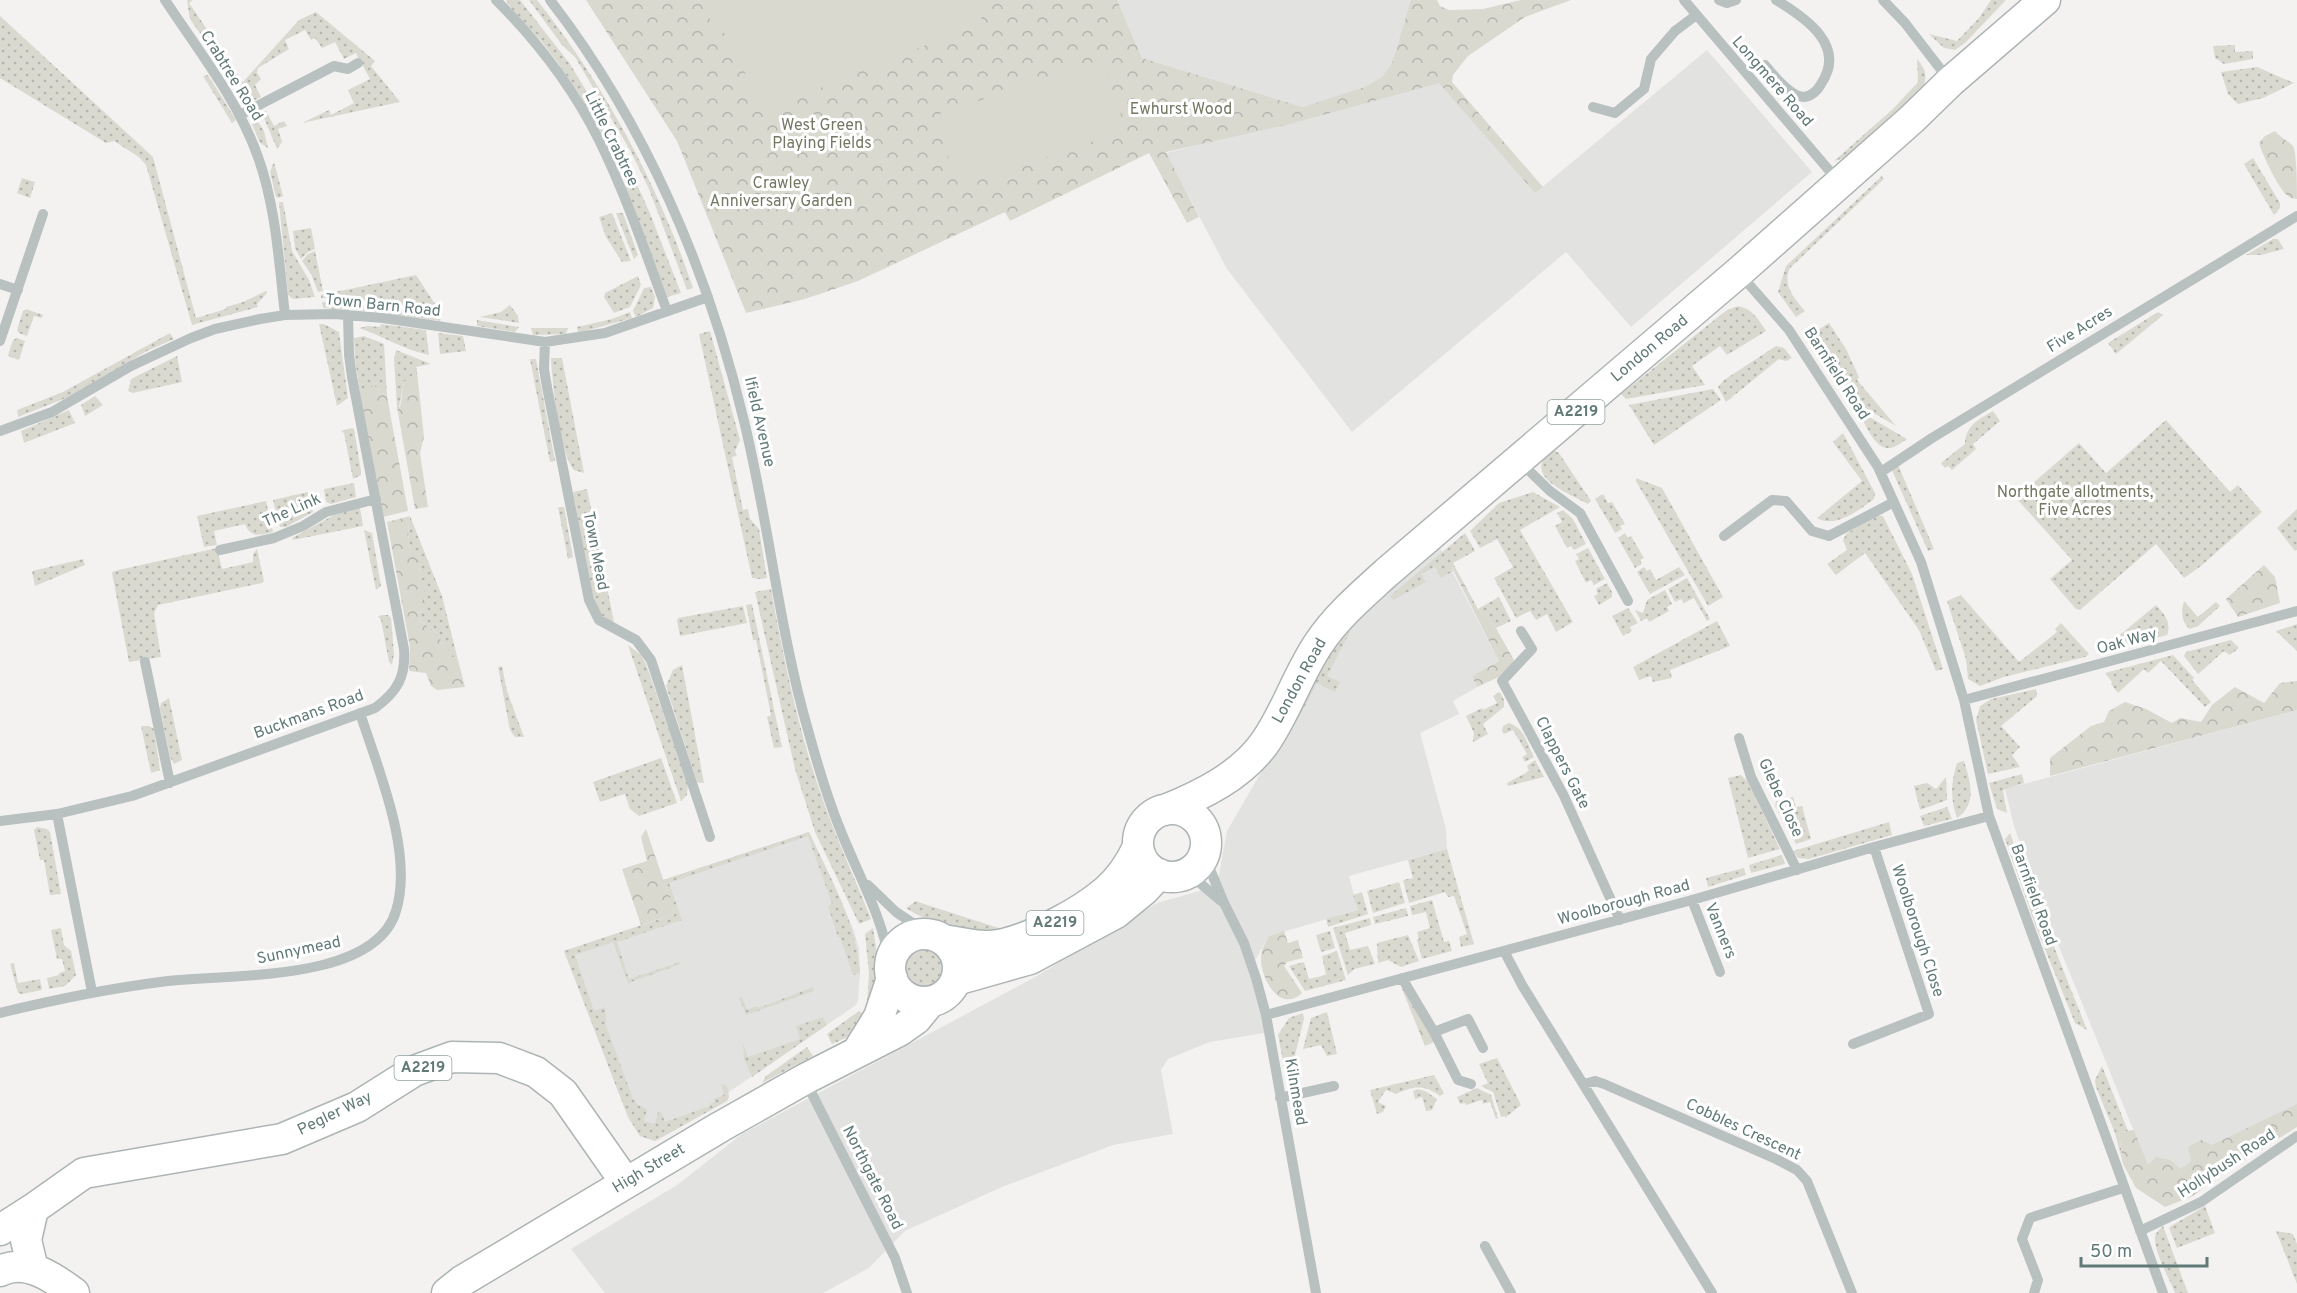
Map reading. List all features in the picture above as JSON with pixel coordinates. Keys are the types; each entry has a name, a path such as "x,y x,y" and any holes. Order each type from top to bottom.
{"main road":[{"name":"London Road","path":"1164,810 1190,800 1236,771 1264,743 1311,656 1332,626 1349,608 1411,551 1519,462 1739,272 1912,119 1950,82 2045,0"},
{"name":"London Road","path":"1199,853 1213,810 1236,771"},
{"name":"A2219","path":"856,1054 879,1017 897,947 903,941 911,936 937,937 983,946 1003,945 1052,925 1106,891 1127,868 1138,847 1142,827 1147,820 1164,810"},
{"path":"1138,847 1147,865 1159,874 1173,877 1199,853 1192,815 1183,810 1164,810"},
{"name":"A2219","path":"930,1002 951,990 956,980 1029,959 1116,913 1159,874"},
{"path":"937,937 951,946 958,962 956,980"},
{"path":"891,971 896,987 911,999 930,1002"},
{"name":"High Street","path":"447,1293 462,1281 626,1183 805,1079 856,1054 916,1019 930,1002"},
{"name":"Pegler Way","path":"0,1230 84,1173 282,1139 357,1107 414,1071 452,1057 499,1059 536,1072 563,1093 626,1183"},
{"path":"33,1209 27,1240 33,1269"},
{"path":"0,1271 9,1267 33,1269 59,1281 75,1293"}],"street":[{"name":"Crabtree Road","path":"165,0 240,115 259,159 273,215 285,315"},
{"name":"Little Crabtree","path":"496,0 549,60 586,116 611,165 666,311"},
{"name":"Ifield Avenue","path":"550,0 588,52 627,114 664,192 708,297 732,372 744,422 794,677 808,730 839,828 881,922 891,971"},
{"name":"Longmere Road","path":"1684,0 1695,16 1839,183"},
{"path":"1719,0 1727,3 1736,0"},
{"path":"1765,65 1780,82 1801,97 1809,96 1820,87 1829,72 1831,55 1822,38 1795,11 1776,0"},
{"path":"1883,0 1905,23 1950,82"},
{"path":"1593,107 1615,113 1644,89 1651,59 1675,31 1695,16"},
{"path":"240,115 334,66 348,69 358,63"},
{"path":"0,341 43,214"},
{"name":"Five Acres","path":"1881,472 1932,438 2297,216"},
{"name":"Barnfield Road","path":"1739,272 1793,336 1881,472 1921,562 1964,700 1989,816 2163,1293"},
{"path":"0,284 18,290"},
{"name":"Town Barn Road","path":"0,431 52,412 131,366 191,338 236,324 285,315 348,315 545,342 605,333 708,297"},
{"name":"Buckmans Road","path":"0,821 57,814 132,796 375,708 396,688 405,664 404,650 352,376 348,315"},
{"name":"Town Mead","path":"545,342 544,369 547,387 589,600 599,620 636,640 651,660 710,837"},
{"path":"1519,462 1550,491 1580,513 1628,601"},
{"name":"The Link","path":"220,550 274,538 297,529 326,512 376,499"},
{"path":"1724,536 1772,500 1786,501 1812,531 1830,536 1894,502"},
{"name":"Oak Way","path":"1964,700 2297,611"},
{"name":"Clappers Gate","path":"1521,632 1532,649 1502,681 1564,796 1620,920"},
{"path":"145,662 170,783"},
{"name":"Sunnymead","path":"0,1013 92,992 179,980 263,975 298,969 349,956 376,941 396,914 400,896 401,857 384,788 360,713"},
{"name":"Glebe Close","path":"1738,738 1751,777 1797,870"},
{"path":"57,814 92,992"},
{"name":"Woolborough Road","path":"1266,1016 1620,920 1989,816"},
{"name":"Woolborough Close","path":"1853,1044 1929,1014 1874,847"},
{"name":"Kilnmead","path":"1199,853 1244,943 1256,978 1266,1016 1316,1293"},
{"name":"Kilnmead","path":"1199,853 1224,903"},
{"name":"Ifield Avenue","path":"864,880 896,912 937,937"},
{"name":"Vanners","path":"1692,900 1720,972"},
{"path":"1504,951 1522,985 1712,1293"},
{"path":"1402,978 1434,1032 1458,1080 1471,1084"},
{"path":"1434,1032 1468,1019 1483,1048"},
{"name":"Northgate Road","path":"805,1079 895,1258 907,1293"},
{"name":"Cobbles Crescent","path":"1584,1084 1594,1081 1604,1084 1776,1158 1797,1170 1807,1181 1852,1293"},
{"path":"1281,1098 1334,1086"},
{"name":"Hollybush Road","path":"2140,1231 2200,1202 2297,1136"},
{"path":"2034,1293 2038,1280 2022,1239 2030,1218 2123,1188"},
{"path":"1485,1246 1510,1293"}],"shaded area":[{"path":"1117,0 1418,0 1396,66 1376,90 1303,107 1142,58"},
{"path":"1707,50 1812,172 1631,327 1566,252 1352,432 1227,269 1166,153 1440,82 1535,193"},
{"path":"1440,548 1499,661 1472,676 1477,687 1453,701 1459,714 1420,733 1446,829 1447,849 1349,876 1358,910 1269,936 1253,964 1270,1032 1210,1042 1168,1059 1161,1070 1173,1134 1113,1145 1002,1187 905,1231 869,1268 823,1293 605,1293 571,1249 677,1185 742,1134 1037,976 1157,903 1217,886 1227,831 1352,622"},
{"path":"2297,710 2297,1110 2172,1194 2148,1166 2037,892 2014,826 2005,789"},
{"path":"809,832 853,928 859,949 860,973 856,1005 729,1092 727,1101 655,1141 640,1136 628,1117 564,951 675,914 663,880"}],"green space":[{"path":"187,0 193,0 189,3 243,82 299,20 316,12 375,61 371,66 400,102 302,123 329,110 331,115 354,103 348,90 370,79 356,53 344,59 335,42 322,48 315,38 311,40 305,30 285,40 289,49 258,68 257,73 261,79 255,85 261,97 255,100 249,96 244,97 190,19"},
{"path":"506,0 520,0 570,64 618,143 649,211 681,293 667,297 626,192 622,167 614,149 602,134 559,64"},
{"path":"529,0 537,0 607,101 646,174 679,249 693,288 687,290 649,189 630,150 575,57 562,45"},
{"name":"West Green Playing Fields","path":"586,0 1117,0 1142,58 1303,107 1365,87 1382,77 1391,65 1411,0 1437,0 1440,6 1449,10 1483,9 1521,0 1571,0 1525,17 1468,56 1453,75 1452,82 1543,187 1535,193 1439,83 1290,124 1166,152 1199,217 1187,223 1149,153 1010,221 1005,212 858,281 805,299 746,313 677,141"},
{"path":"700,0 974,0 983,22 761,112 732,41 710,19"},
{"path":"1991,0 2006,0 1965,43 1955,50 1944,48 1929,34 1957,41 1979,18"},
{"path":"0,16 153,157 196,318 226,309 226,307 266,291 267,293 257,304 258,307 192,325 146,165 139,157 114,141 106,143 0,78"},
{"path":"2235,45 2235,52 2253,51 2253,59 2224,64 2215,58 2213,46"},
{"path":"1102,59 1126,130 959,187 934,116"},
{"path":"1917,59 1925,73 1922,89 1851,156 1834,161 1893,109 1918,82"},
{"path":"2257,67 2294,83 2263,98 2238,104 2228,94 2221,72"},
{"path":"208,75 236,120 232,123 203,76"},
{"path":"261,111 266,111 274,126 284,121 287,126 278,129 282,142 277,149"},
{"path":"255,117 264,131 268,148 260,143 252,124"},
{"path":"2275,131 2293,146 2297,199 2289,197 2280,187 2259,143 2265,136"},
{"path":"2253,158 2280,203 2280,208 2274,215 2244,164"},
{"path":"274,162 283,196 279,198 276,197 270,172"},
{"path":"1882,176 1884,179 1790,268 1788,286 1805,311 1796,317 1778,292 1786,266"},
{"path":"22,178 35,182 30,198 17,193"},
{"path":"279,202 283,202 292,251 309,280 315,297 293,299 288,295"},
{"path":"612,213 631,261 622,262 606,237 599,217"},
{"path":"616,213 623,213 638,255 634,259"},
{"path":"311,228 315,249 301,259 295,248 293,231"},
{"path":"2273,239 2278,239 2284,249 2261,255 2246,255"},
{"path":"315,251 323,291 318,292 311,274 302,261 308,254"},
{"path":"416,275 439,310 356,299 321,298 321,295"},
{"path":"638,276 641,285 630,307 614,313 604,297 605,293"},
{"path":"651,287 655,297 653,308 636,317 633,311 644,288"},
{"path":"322,302 370,305 441,315 440,321 369,311 323,308"},
{"path":"510,305 518,316 519,323 480,317 501,312"},
{"path":"1738,306 1751,312 1766,331 1727,355 1720,346 1692,366 1705,385 1626,399 1621,394 1727,310"},
{"path":"26,309 43,315 42,318 34,316 27,336 17,330 23,311"},
{"path":"630,312 632,318 578,333 577,327 612,319"},
{"path":"2158,312 2163,315 2116,354 2108,343"},
{"path":"477,320 519,327 515,332 477,326"},
{"path":"1829,323 1846,349 1859,377 1857,380 1896,426 1858,404 1809,336"},
{"path":"319,324 324,324 339,332 348,398 337,406"},
{"path":"381,324 426,330 429,355 411,350 359,328 380,327"},
{"path":"531,328 568,328 566,334 533,335"},
{"path":"710,331 740,440 735,451 737,456 732,457 743,510 748,509 750,519 759,529 767,578 752,578 699,334"},
{"path":"170,333 174,339 147,351 71,396 18,417 17,410 63,392"},
{"path":"438,333 463,336 466,351 440,354"},
{"path":"364,336 384,344 387,396 374,386 361,399 354,338"},
{"path":"17,338 25,341 19,360 8,355 13,340"},
{"path":"1776,346 1784,348 1792,358 1786,361 1779,359 1726,402 1718,387 1724,380"},
{"path":"396,350 431,364 416,367 417,372 404,382 399,407 397,407 394,359"},
{"path":"177,356 182,382 133,393 128,391 131,379"},
{"path":"551,358 562,358 584,473 574,470 565,449 555,399"},
{"path":"530,359 536,359 555,461 550,462"},
{"path":"417,372 424,437 420,453 428,507 415,509 397,407 400,407 404,382"},
{"path":"374,386 387,396 408,511 383,517 361,399 369,387"},
{"path":"1713,389 1721,400 1654,445 1629,405"},
{"path":"95,396 103,405 85,416 81,405"},
{"path":"69,410 75,423 24,443 21,431"},
{"path":"1859,411 1907,439 1894,447 1884,447 1874,440"},
{"path":"1993,411 2000,421 1973,444 1976,449 1952,470 1948,466 1945,468 1941,463 1965,444 1970,428"},
{"name":"Northgate allotments, Five Acres","path":"2166,420 2230,492 2238,485 2262,512 2201,566 2184,578 2156,544 2080,610 2076,609 2050,579 2072,560 2016,498 2079,443 2106,473"},
{"path":"352,428 361,471 361,475 353,479 344,433 341,431"},
{"path":"1843,433 1875,493 1874,499 1847,517 1824,521 1817,518 1862,481 1833,442"},
{"path":"1553,450 1559,453 1591,501 1588,504 1560,489 1544,475 1541,468 1544,459"},
{"path":"1898,465 1934,549 1928,551 1891,468"},
{"path":"1636,478 1662,488 1723,597 1708,606"},
{"path":"354,483 356,497 331,504 326,502 324,489"},
{"path":"587,489 614,622 602,615 593,595 573,492"},
{"path":"308,492 313,512 286,527 280,527 273,500"},
{"path":"1533,492 1560,507 1520,530 1573,622 1556,632 1547,614 1536,620 1530,611 1516,618 1494,578 1513,567 1497,539 1480,548 1470,531 1499,503"},
{"path":"1603,494 1608,503 1612,502 1625,524 1620,526 1622,529 1615,533 1595,499"},
{"path":"266,501 273,532 253,534 245,524 214,531 217,545 204,547 197,516"},
{"path":"558,507 564,507 573,557 568,559"},
{"path":"360,508 363,526 293,540 292,538 334,515"},
{"path":"2297,509 2297,550 2295,551 2277,528"},
{"path":"1563,510 1573,519 1586,544 1574,550 1571,546 1567,548 1555,526 1562,522 1557,513"},
{"path":"1875,515 1883,516 1912,574 1943,669 1936,671 1919,630 1865,553 1836,575 1827,564 1847,550 1843,540 1846,534"},
{"path":"410,516 442,596 458,660 444,647 438,634 420,621 418,614 424,608 424,584 419,575 420,566 410,552 408,531"},
{"path":"410,516 408,531 410,552 417,559 420,566 419,575 424,584 424,608 418,614 420,621 438,634 444,647 458,660 465,687 437,690 431,686 426,673 409,671 410,647 387,522"},
{"path":"364,530 372,533 381,586 376,590"},
{"path":"1465,533 1475,551 1453,563 1455,567 1452,568 1453,571 1441,578 1435,567 1421,574 1426,582 1393,600 1390,596"},
{"path":"1625,533 1628,538 1631,536 1644,558 1640,560 1642,564 1635,568 1618,538"},
{"path":"217,548 222,569 253,562 253,554 257,549 264,581 158,605 154,613 161,657 129,662 112,573"},
{"path":"1588,548 1605,579 1594,585 1591,580 1586,583 1575,561 1579,559 1576,554"},
{"path":"83,559 85,565 35,586 32,571"},
{"path":"2264,565 2275,577 2280,603 2238,617 2226,599"},
{"path":"1455,567 1478,609 1496,628 1515,662 1501,676 1477,687 1472,676 1499,661 1452,568"},
{"path":"1644,567 1647,571 1650,569 1656,580 1679,567 1685,575 1650,594 1637,572"},
{"path":"1687,578 1710,619 1707,621 1694,598 1684,603 1681,599 1675,602 1668,589"},
{"path":"1607,583 1612,597 1599,605 1594,596 1598,594 1596,589"},
{"path":"771,589 787,670 807,751 829,818 871,919 859,924 815,832 795,769 755,592"},
{"path":"1665,590 1672,604 1667,607 1669,611 1649,622 1647,618 1641,621 1635,610 1643,613 1647,600"},
{"path":"1961,595 2019,662 2057,632 2055,629 2061,623 2089,654 2085,657 2004,677 1980,686 1968,679 1966,659 1947,601"},
{"path":"1499,597 1511,621 1496,628 1478,609"},
{"path":"2184,601 2198,617 2216,602 2220,606 2198,626 2190,629 2182,616"},
{"path":"752,604 782,747 774,748 767,717 771,715 756,640 753,640 746,605"},
{"path":"2156,605 2168,622 2167,635 2129,645 2120,635"},
{"path":"743,606 747,623 680,636 678,618"},
{"path":"1628,608 1638,623 1630,627 1632,631 1623,636 1612,616"},
{"path":"378,616 391,618 394,654 392,665 389,662 381,620"},
{"path":"1717,621 1730,646 1670,670 1672,678 1653,682 1651,676 1639,680 1633,667"},
{"path":"2297,624 2297,651 2276,631"},
{"path":"1343,631 1350,632 1327,676 1340,682 1335,692 1317,683 1297,721 1292,719 1310,686"},
{"path":"2231,640 2239,648 2230,655 2224,651 2198,674 2184,656 2186,652"},
{"path":"628,645 641,655 646,664 688,784 687,795 681,801"},
{"path":"2173,655 2194,678 2192,680 2211,702 2205,707 2161,661 2148,673 2144,669 2118,693 2105,673"},
{"path":"682,665 704,783 697,782 666,686 673,670"},
{"path":"502,666 507,691 524,737 515,737 510,730 498,667"},
{"path":"2297,681 2297,710 2050,776 2050,758 2091,726 2104,722 2109,711 2125,702 2146,709 2172,723 2180,718 2201,722 2212,705 2235,687 2264,703 2280,683"},
{"path":"2036,689 2037,696 2001,726 2020,747 2012,755 2020,767 1988,774 1976,720 1980,706 1991,699"},
{"path":"1500,692 1504,700 1504,707 1483,724 1488,734 1473,742 1474,733 1466,716 1497,703 1493,696"},
{"path":"169,698 182,760 174,764 170,757 160,708 161,703"},
{"path":"1509,723 1519,729 1525,737 1534,757 1525,762 1522,757 1527,754 1513,730 1504,734 1503,726"},
{"path":"141,726 154,729 160,770 151,773"},
{"path":"661,758 677,803 639,816 630,809 625,794 600,802 593,782"},
{"path":"1535,760 1544,777 1508,786 1507,783 1529,771 1527,766"},
{"path":"1964,761 1971,792 1968,806 1957,818 1952,797 1953,777 1957,763"},
{"path":"2022,774 2024,783 2003,790 2007,813 1997,809 1989,783"},
{"path":"1741,775 1748,782 1780,849 1748,858 1728,778"},
{"path":"1946,777 1947,800 1920,810 1914,786 1927,783 1936,789"},
{"path":"1793,797 1796,807 1802,806 1811,839 1796,844 1775,806 1776,801"},
{"path":"1947,807 1952,819 1924,826 1920,816"},
{"path":"1889,822 1892,835 1809,859 1798,858 1793,851"},
{"path":"37,827 50,832 61,894 50,895 44,860 40,860 34,830"},
{"path":"646,829 675,914 641,925 622,869 647,861 641,837"},
{"path":"809,832 848,918 858,954 860,973 853,975 840,937 838,937 828,906 832,904 808,836 669,883 682,920 617,942 629,979 680,962 681,964 628,983 613,942 575,955 594,1011 605,1007 606,1026 633,1099 638,1105 647,1109 644,1121 655,1124 658,1112 661,1112 665,1122 710,1106 709,1104 715,1102 714,1099 724,1095 721,1084 727,1086 729,1097 727,1101 655,1141 640,1136 628,1117 564,951 675,914 663,880"},
{"path":"2010,833 2087,1030 2075,1023 2036,927 2005,839"},
{"path":"1447,849 1474,944 1461,947 1459,937 1467,934 1454,896 1448,897 1445,892 1409,903 1403,880 1413,878 1408,860"},
{"path":"1782,855 1785,864 1751,873 1749,865"},
{"path":"1744,868 1746,875 1708,887 1706,878"},
{"path":"1399,882 1405,903 1373,913 1367,891"},
{"path":"1362,892 1368,914 1328,927 1326,919 1358,910 1353,895"},
{"path":"1432,900 1444,942 1449,941 1452,951 1422,959 1417,932 1430,928 1426,912 1412,915 1410,906"},
{"path":"916,901 1014,933 972,932 930,921 906,908"},
{"path":"1406,908 1408,916 1375,924 1373,917"},
{"path":"1370,918 1371,925 1345,933 1350,950 1368,946 1375,964 1354,969 1348,975 1333,928"},
{"path":"61,928 64,945 71,951 76,975 65,986 49,989 47,978 65,971 62,959 57,959 51,930"},
{"path":"873,928 877,968 875,987 869,1007 867,1002 869,974 865,934"},
{"path":"1284,931 1288,943 1298,940 1303,958 1287,962 1284,966 1302,993 1294,998 1286,999 1273,991 1268,983 1261,957 1269,936"},
{"path":"1330,931 1335,948 1321,952 1316,935"},
{"path":"1408,935 1419,961 1401,967 1388,960 1378,963 1377,943"},
{"path":"924,941 934,943 942,949 948,957 950,967 948,977 942,985 934,991 924,993 914,991 906,985 900,977 898,967 900,957 906,949 914,943"},
{"path":"1337,951 1346,980 1305,991 1289,966 1304,962 1309,979 1326,975 1322,956"},
{"path":"14,963 18,983 40,979 42,990 18,993 10,964"},
{"path":"813,987 814,991 746,1015 739,998 742,997 747,1010 757,1006 759,1008"},
{"path":"1406,987 1434,1042 1425,1046 1402,989"},
{"path":"859,1011 869,1017 855,1034 832,1044 827,1034"},
{"path":"1327,1012 1337,1054 1327,1056 1321,1045 1303,1049 1311,1018"},
{"path":"1303,1013 1304,1019 1292,1067 1285,1072 1278,1035 1289,1018"},
{"path":"823,1017 827,1025 752,1077 744,1059 743,1043 748,1057 800,1039 796,1026"},
{"path":"807,1047 813,1056 762,1083 766,1076"},
{"path":"1497,1058 1521,1105 1505,1118 1505,1116 1501,1117 1493,1092 1481,1086 1488,1083 1479,1064"},
{"path":"2102,1066 2128,1131 2119,1132 2123,1164 2115,1133 2096,1087 2095,1080"},
{"path":"1434,1075 1444,1093 1440,1096 1418,1087 1396,1094 1386,1090 1378,1102 1386,1106 1383,1112 1377,1114 1370,1090"},
{"path":"1477,1088 1491,1095 1498,1118 1496,1119 1490,1102 1483,1104 1482,1100 1466,1105 1465,1103 1460,1104 1457,1097"},
{"path":"1418,1089 1437,1099 1432,1110 1426,1111 1422,1097 1415,1099 1413,1091"},
{"path":"2297,1104 2297,1127 2230,1169 2191,1197 2165,1207 2136,1188 2123,1164 2119,1132 2134,1130 2148,1165 2156,1157 2171,1160 2180,1169 2191,1162 2188,1147 2201,1140 2212,1145"},
{"path":"2205,1206 2215,1233 2177,1248 2169,1228"},
{"path":"2163,1226 2188,1293 2175,1293 2160,1258 2155,1238 2156,1233"},
{"path":"2276,1231 2293,1234 2297,1244 2297,1284"}],"park label":[{"name":"Ewhurst Wood","path":"1181,110"},
{"name":"Crawley Anniversary Garden","path":"781,193"}]}
